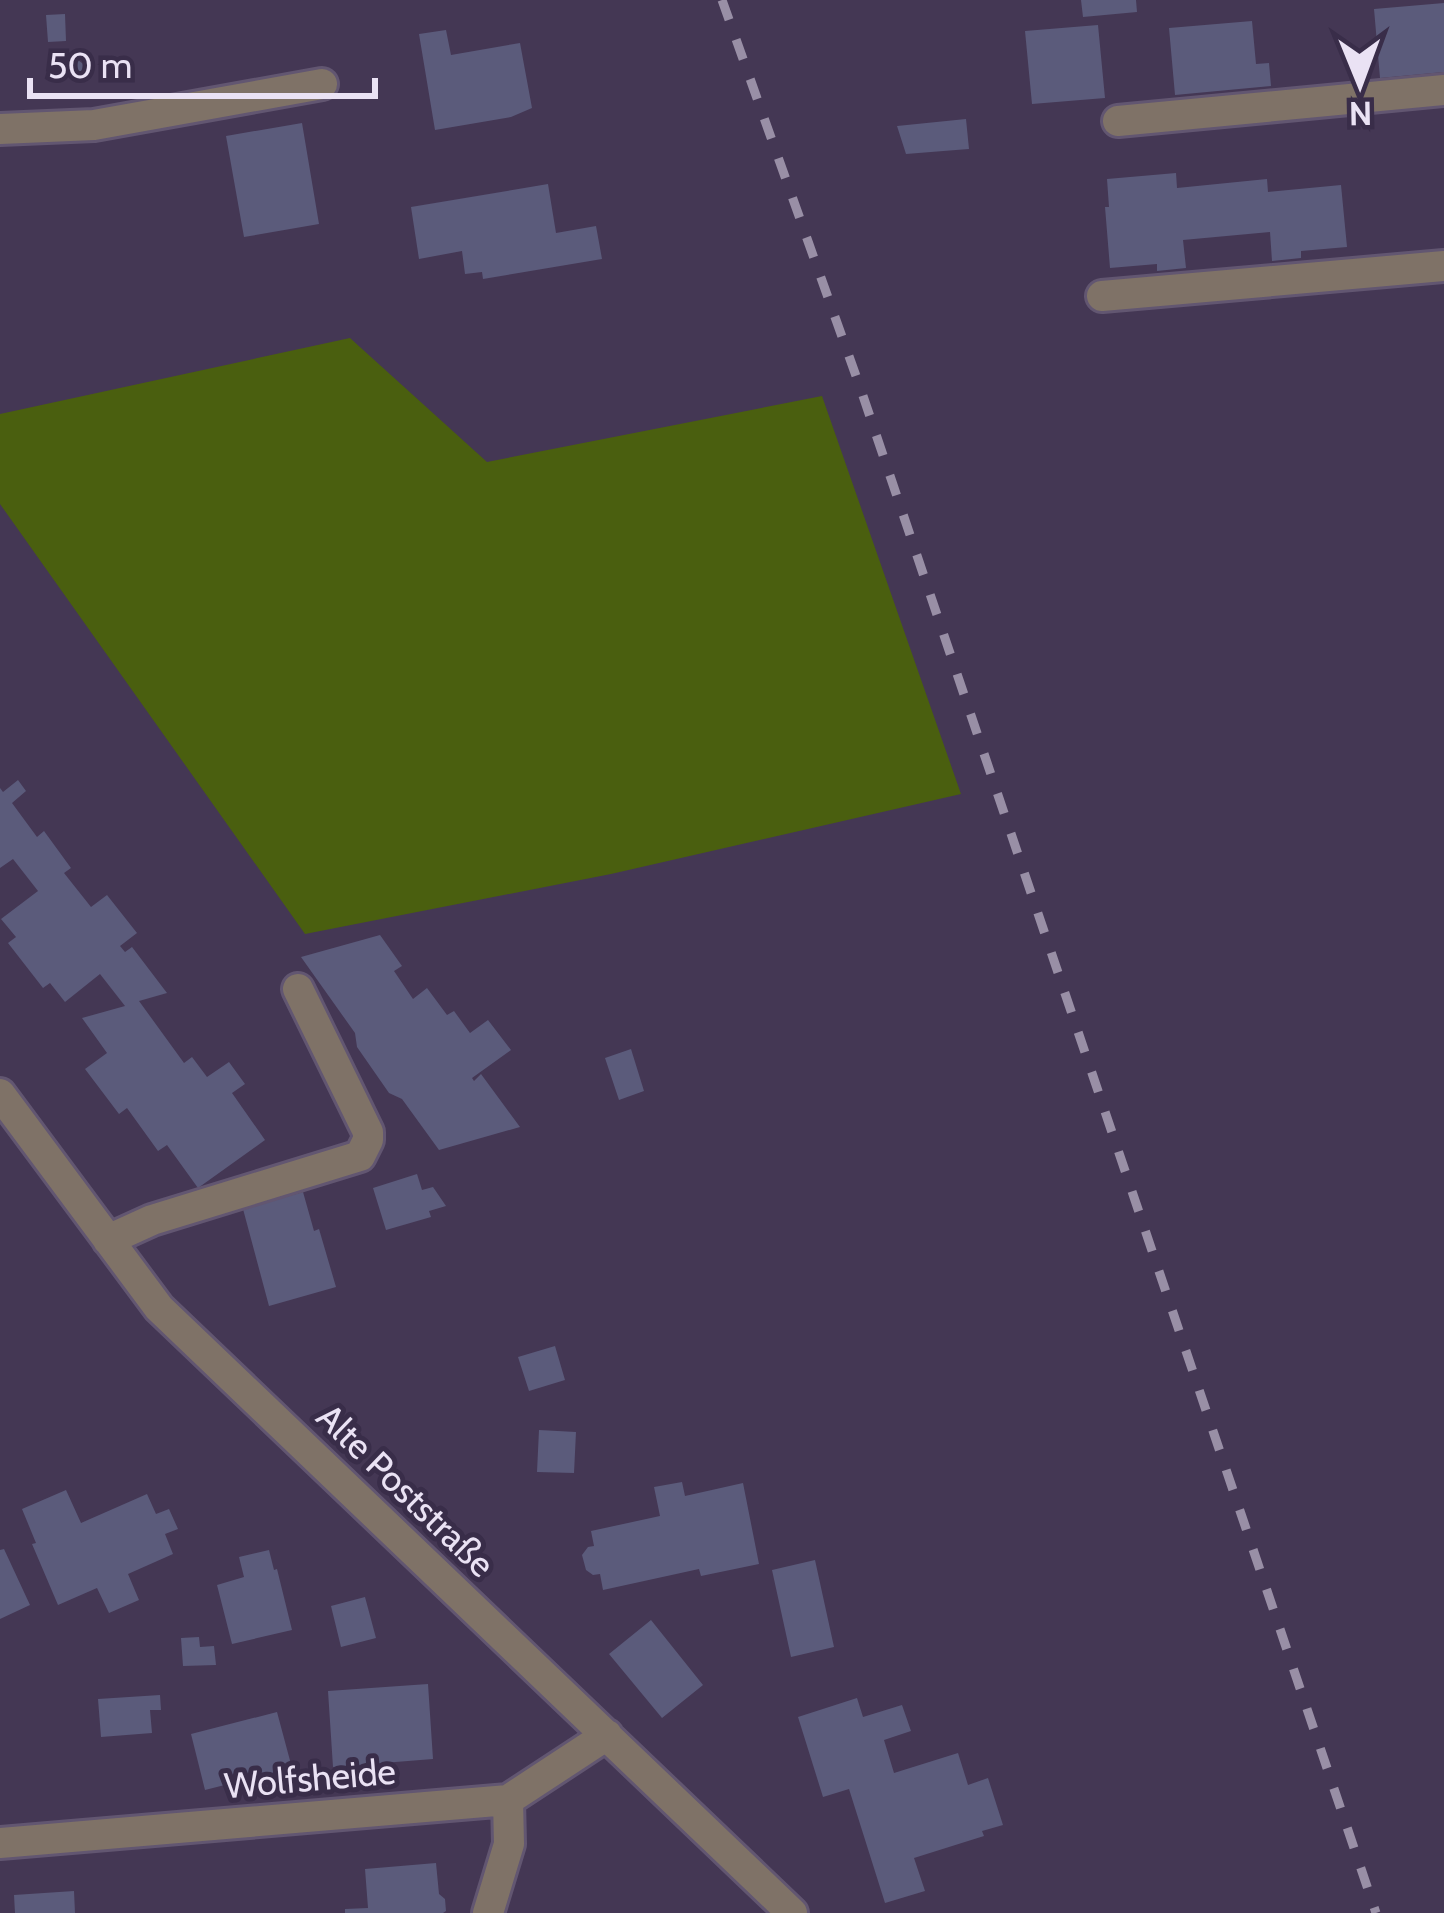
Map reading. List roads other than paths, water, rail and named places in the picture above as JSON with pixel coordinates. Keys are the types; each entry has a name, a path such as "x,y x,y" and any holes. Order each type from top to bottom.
{"street":[{"path":"0,129 94,124 322,85"},
{"path":"1118,121 1444,90"},
{"path":"1102,296 1444,266"},
{"path":"108,1240 152,1220 359,1156 368,1132 298,989"},
{"name":"Alte Poststraße","path":"0,1094 160,1308 792,1913"},
{"name":"Wolfsheide","path":"0,1843 508,1800 607,1735"},
{"path":"488,1913 509,1844 508,1800"}],"railway":[{"path":"722,0 861,390 1376,1913"}]}
